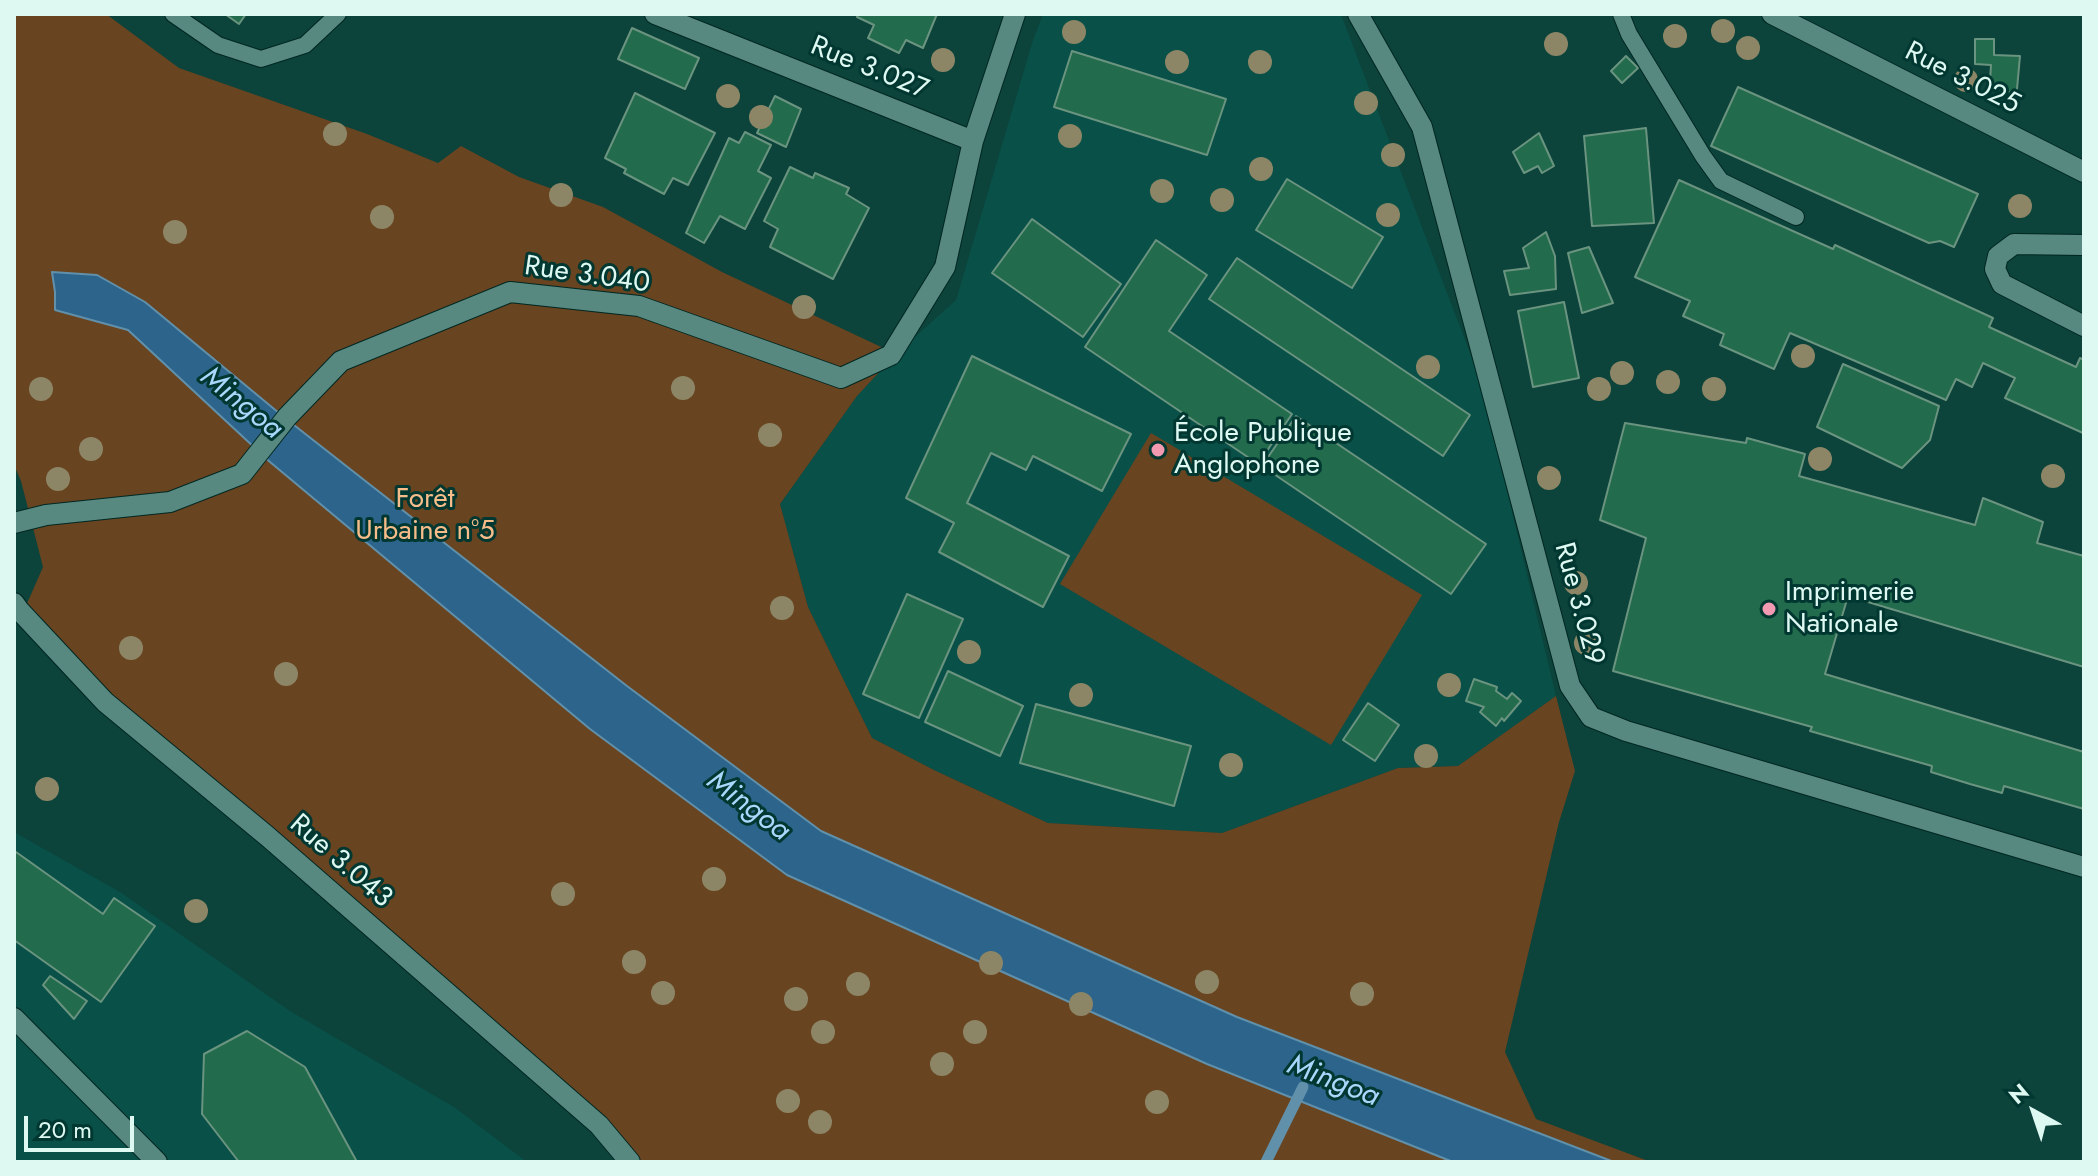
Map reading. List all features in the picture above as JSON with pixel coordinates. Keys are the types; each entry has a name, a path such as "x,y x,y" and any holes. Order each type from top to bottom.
{"street":[{"name":"Rue 3.027","path":"655,14 973,141"},
{"name":"Rue 3.040","path":"14,523 46,515 170,502 242,474 287,417 341,361 510,292 639,306 841,378 891,355 945,267 973,141 1015,14"},
{"name":"Rue 3.029","path":"1358,14 1422,127 1570,686 1591,717 1626,731 2084,867"},
{"name":"Rue 3.025","path":"1772,14 2084,172"},
{"path":"2084,245 2014,244 1998,256 1995,269 2002,284 2084,326"},
{"name":"Rue 3.043","path":"14,603 105,702 267,836 599,1125 630,1162"},
{"path":"14,1018 157,1162"}],"lane":[{"path":"173,14 218,45 261,59 305,45 338,14"},
{"path":"1621,14 1629,34 1696,146 1721,181 1796,217"}],"shaded area":[{"name":"École Publique Anglophone","path":"1043,14 1339,14 1342,17 1481,382 1556,696 1458,766 1398,768 1222,833 1048,823 872,738 808,607 780,504 857,396 896,354 956,300"},
{"path":"14,832 120,892 290,1011 454,1107 527,1162 14,1162"}],"green space":[{"name":"Forêt Urbaine n°5","path":"14,14 106,14 179,68 367,134 438,163 461,146 519,177 603,207 722,272 896,354 857,396 780,504 808,607 872,738 1048,823 1222,833 1398,768 1458,766 1556,696 1575,771 1559,822 1505,1052 1536,1119 1651,1162 628,1162 22,615 43,567 14,465"},
{"path":"1151,433 1422,595 1331,745 1060,584"}],"water":[{"name":"Mingoa","path":"52,272 97,275 145,302 285,418 627,686 821,831 1237,1017 1614,1162 1453,1162 1207,1064 787,875 590,729 270,462 128,330 55,310"}],"building":[{"path":"225,14 246,14 239,24"},
{"path":"858,14 937,14 923,48 906,40 899,53 868,38 874,25 857,17"},
{"path":"632,28 699,58 685,89 618,59"},
{"path":"1975,39 1994,39 1994,55 2020,56 2014,95 1990,81 1991,65 1975,64"},
{"path":"1072,51 1226,99 1207,155 1054,107"},
{"path":"1626,56 1638,68 1622,83 1611,71"},
{"path":"1738,87 1978,194 1954,247 1940,241 1929,243 1711,146"},
{"path":"635,93 715,133 688,185 673,178 664,194 624,173 626,169 605,158"},
{"path":"775,96 801,109 786,147 757,133"},
{"path":"1646,128 1654,223 1592,226 1584,136"},
{"path":"745,132 771,145 758,171 771,178 745,229 720,216 704,243 686,233 729,138 739,143"},
{"path":"1539,133 1554,166 1542,173 1538,166 1524,173 1513,152"},
{"path":"790,167 813,178 815,173 849,188 846,194 869,208 833,279 770,247 778,229 764,221"},
{"path":"1287,179 1383,237 1352,288 1256,230"},
{"path":"1679,180 1833,249 1835,245 1993,318 1989,327 2076,367 2080,358 2084,360 2083,433 2005,398 2015,378 1983,363 1972,387 1956,379 1946,400 1790,333 1774,369 1720,345 1724,334 1683,316 1690,301 1635,277"},
{"path":"1032,219 1121,284 1083,337 992,273"},
{"path":"1546,232 1555,256 1556,289 1510,295 1504,271 1529,268 1523,248"},
{"path":"1156,240 1207,275 1169,331 1292,414 1258,464 1085,347"},
{"path":"1589,247 1613,303 1582,313 1568,253"},
{"path":"1237,258 1470,415 1443,456 1209,299"},
{"path":"1564,302 1579,378 1533,387 1518,311"},
{"path":"972,356 1131,434 1102,491 1033,456 1026,470 991,453 967,503 1069,556 1043,607 939,552 954,523 906,498"},
{"path":"1843,364 1939,406 1930,440 1902,468 1817,427"},
{"path":"1296,416 1486,544 1451,594 1262,466"},
{"path":"1625,423 1746,443 1747,438 1805,454 1799,476 1975,525 1983,498 2043,522 2037,543 2084,556 2084,667 1848,596 1825,674 2084,752 2084,809 2004,786 2002,793 1970,784 1931,772 1932,766 1810,731 1812,727 1613,671 1646,538 1600,520"},
{"path":"907,594 963,619 919,718 863,694"},
{"path":"948,671 1023,706 1000,756 925,722"},
{"path":"1474,679 1497,687 1496,691 1507,699 1512,693 1521,701 1496,726 1480,712 1484,707 1466,701"},
{"path":"1368,703 1399,725 1375,761 1343,740"},
{"path":"1036,704 1191,746 1174,806 1020,763"},
{"path":"16,852 103,914 114,898 155,926 101,1002 14,940"},
{"path":"50,976 87,1001 74,1019 43,985"},
{"path":"247,1031 305,1067 357,1162 239,1162 202,1114 204,1054"}],"waterway":[{"name":"Mingoa","path":"1266,1162 1303,1087"}],"place":[{"name":"École Publique Anglophone","path":"1158,450"},
{"name":"Imprimerie Nationale","path":"1769,609"}]}
